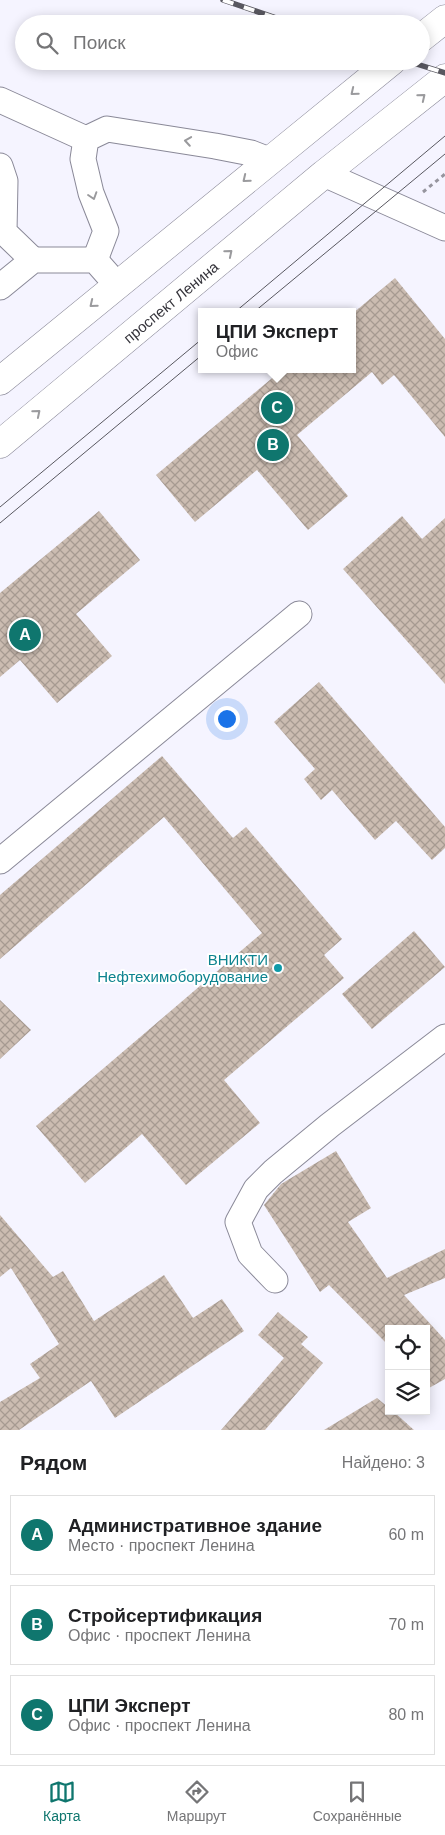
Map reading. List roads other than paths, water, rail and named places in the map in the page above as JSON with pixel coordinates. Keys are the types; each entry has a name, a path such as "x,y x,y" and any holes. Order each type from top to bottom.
{"main road":[{"path":"430,31 445,19"},
{"path":"0,381 381,70"},
{"name":"проспект Ленина","path":"0,444 333,167 445,78"}],"lane":[{"path":"0,100 86,140"},
{"path":"86,140 107,130 215,146 251,154 276,154"},
{"path":"86,140 83,159 92,193 106,231 95,260"},
{"path":"0,166 5,181 4,232 33,260"},
{"path":"333,167 445,228"},
{"path":"0,287 33,260 95,260 117,285"},
{"path":"0,861 299,614"},
{"path":"275,1280 250,1254 238,1222 256,1189 330,1125 445,1037"}],"tram line":[{"path":"240,308 445,136"},
{"path":"259,308 445,154"},
{"path":"0,507 198,342"},
{"path":"0,523 198,358"}],"railway":[{"path":"223,0 267,15"},
{"path":"430,68 445,73"}],"place":[{"name":"ЦПИ Эксперт","path":"277,408"},
{"name":"Стройсертификация","path":"273,445"},
{"name":"Административное здание","path":"25,635"},
{"name":"ВНИКТИ Нефтехимоборудование","path":"278,968"}]}
